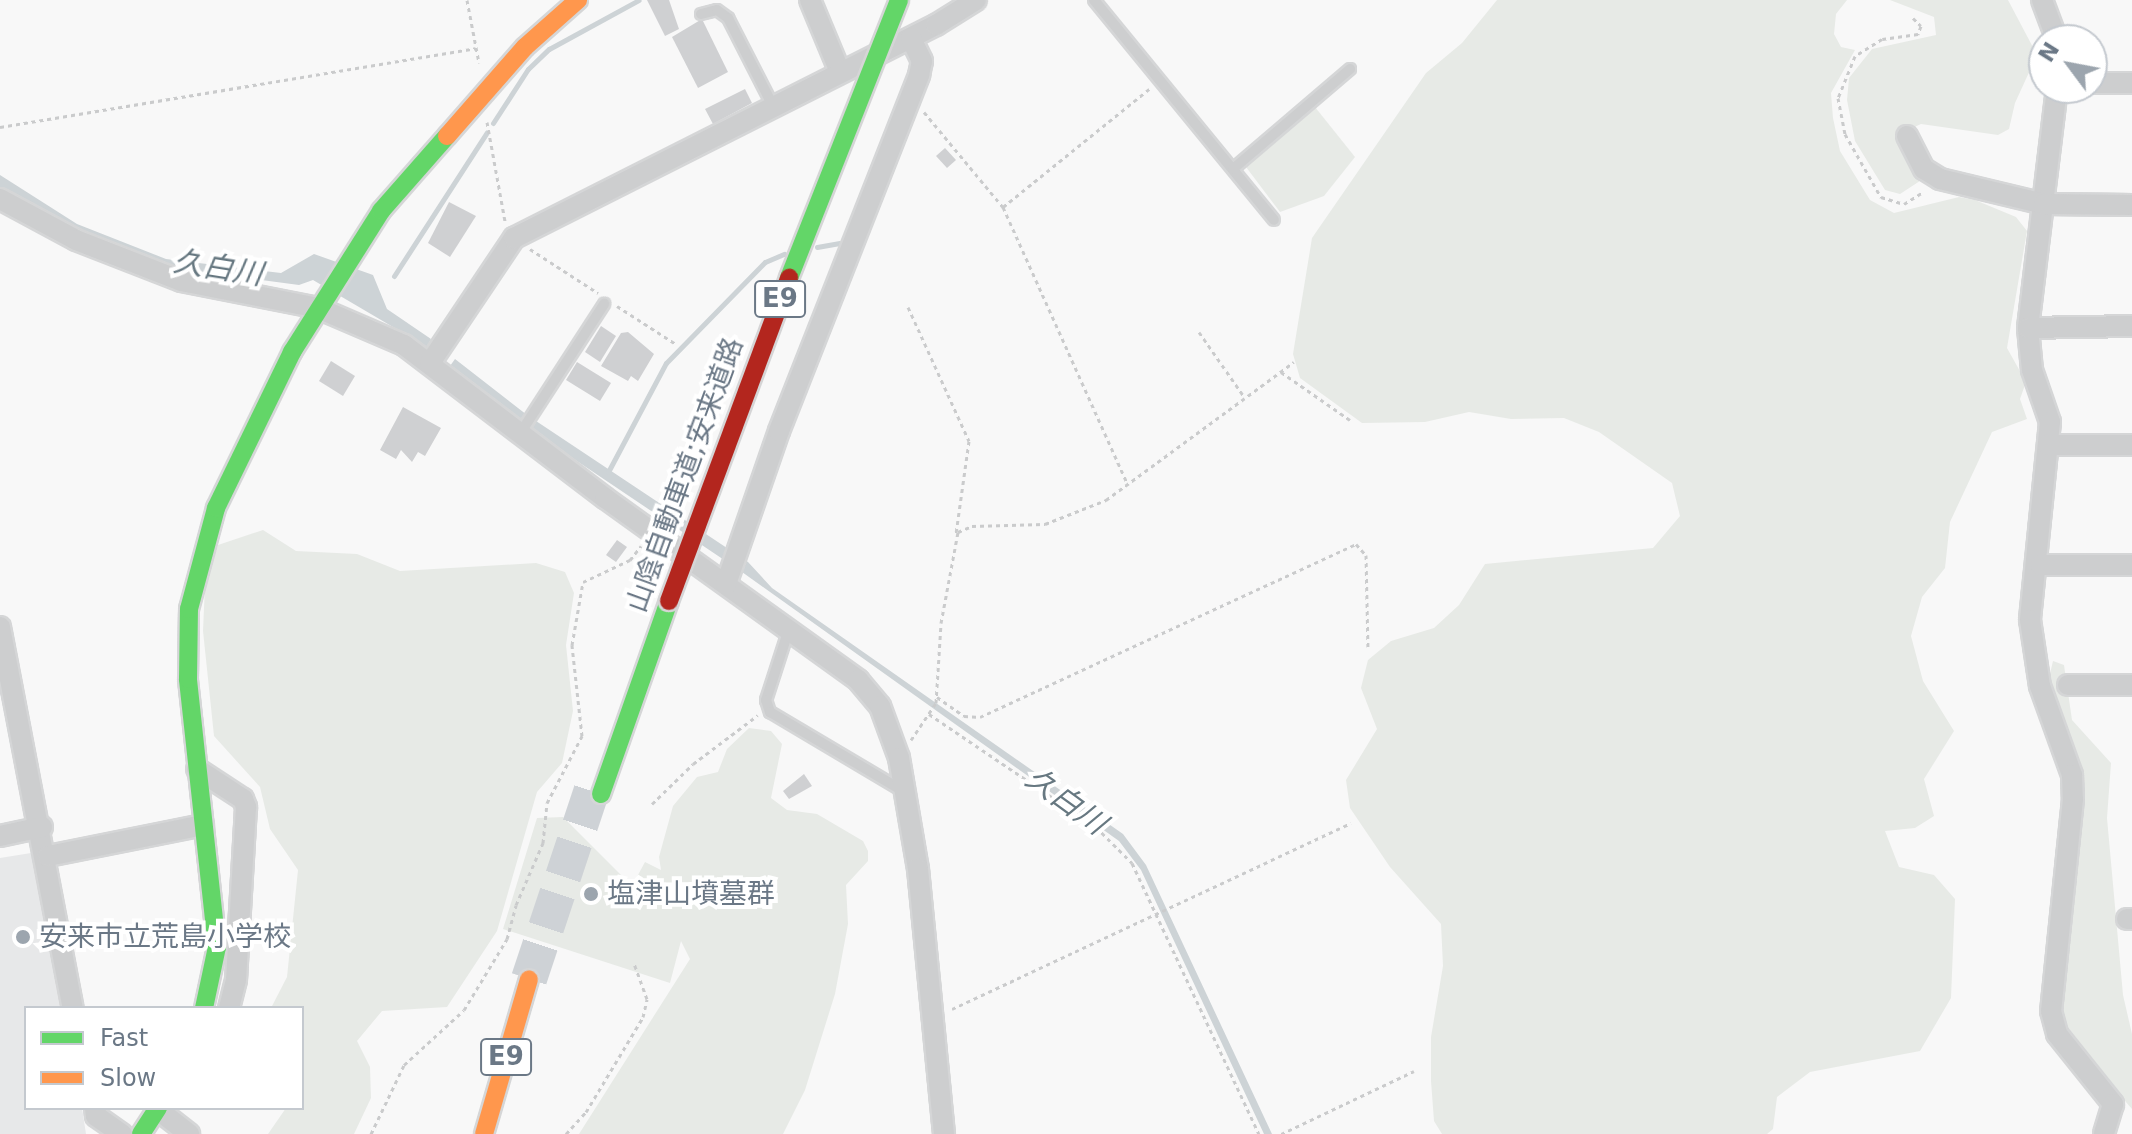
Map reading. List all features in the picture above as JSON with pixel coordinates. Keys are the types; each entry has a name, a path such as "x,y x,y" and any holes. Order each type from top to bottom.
{"main road":[{"path":"204,1006 217,947 188,679 189,609 200,557 240,455 344,265 444,135 525,47 578,0"},
{"name":"山陰自動車道;安来道路","path":"596,792 744,365 888,0"},
{"name":"山陰自動車道;安来道路","path":"664,600 899,0"},
{"name":"E9","path":"484,1134 534,980 495,1134"},
{"path":"141,1134 157,1110"}],"street":[{"path":"810,0 840,72"},
{"path":"430,363 514,238 911,38 976,0"},
{"path":"2042,0 2051,24"},
{"path":"726,584 779,431 909,100 922,61 911,38"},
{"path":"2108,83 2132,83"},
{"path":"2055,104 2028,328 2032,370 2048,408 2048,445 2030,620 2040,686 2072,775 2065,908 2050,1003 2057,1034 2113,1104 2104,1134"},
{"path":"1907,136 1924,169 1937,177 2044,204 2132,205"},
{"path":"0,199 76,240 181,281 322,301 404,345 726,584 790,627 870,692 899,758 918,869 944,1134"},
{"path":"2028,328 2132,326"},
{"path":"2048,445 2132,445"},
{"path":"2041,565 2132,565"},
{"path":"0,627 9,718 42,827 51,899 73,1006"},
{"path":"2068,685 2132,685"},
{"path":"197,769 243,799 246,807 236,980 230,1006"},
{"path":"48,856 203,825"},
{"path":"0,836 42,827"},
{"path":"95,1110 96,1116 122,1134"},
{"path":"159,1110 189,1134"}],"lane":[{"path":"1094,0 1274,220"},
{"path":"701,14 717,10 728,18 773,106"},
{"path":"1233,169 1350,69"},
{"path":"522,430 536,413 604,304"},
{"path":"790,627 766,700 770,712 903,791"}],"path":[{"path":"467,0 476,53"},
{"path":"1913,18 1921,26 1918,34 1882,39 1855,56 1843,74 1840,115 1845,134 1881,197 1909,203 1937,177"},
{"path":"0,127 475,48"},
{"path":"1003,207 1160,80"},
{"path":"909,100 1003,207 1128,487"},
{"path":"489,125 505,220 514,238"},
{"path":"899,758 936,703 941,623 969,441 908,307"},
{"path":"1199,332 1246,399"},
{"path":"956,538 972,526 1055,521 1128,487 1294,362"},
{"path":"1281,372 1350,420"},
{"path":"371,1134 404,1065 464,1010 507,939 516,905 543,843 547,803 582,736 572,645 583,582 630,560 643,543"},
{"path":"937,697 964,716 980,717 1356,544 1366,555 1368,647"},
{"path":"652,804 749,717 770,712"},
{"path":"930,712 1109,838 1132,863 1160,916 1259,1134"},
{"path":"933,1014 1160,916 1351,823"},
{"path":"566,1134 586,1112 643,1017 647,999 634,963"},
{"path":"1281,1134 1414,1071"}],"shaded area":[{"path":"1497,0 1847,0 1836,14 1834,34 1841,47 1855,50 1831,93 1833,118 1840,151 1870,200 1894,213 1959,197 1975,200 2016,217 2027,231 2007,348 2026,382 2020,399 2027,419 1992,432 1950,522 1945,568 1922,597 1911,636 1923,681 1954,731 1924,779 1934,816 1915,828 1885,831 1899,867 1934,875 1955,899 1951,998 1920,1051 1810,1072 1777,1097 1773,1129 1767,1134 1442,1134 1434,1121 1431,1081 1431,1037 1443,966 1441,924 1390,867 1350,808 1346,780 1377,729 1361,688 1368,660 1391,641 1434,628 1459,605 1485,564 1653,548 1680,516 1672,483 1599,432 1564,418 1511,419 1469,412 1425,422 1362,423 1300,378 1293,354 1312,238 1426,73 1462,43"},
{"path":"1890,0 2008,0 2028,38 2028,75 2015,103 2009,129 1998,135 1921,124 1899,134 1905,153 1923,179 1900,194 1885,190 1855,141 1847,100 1849,78 1872,49 1936,35 1934,17"},
{"path":"1315,107 1355,157 1324,196 1280,212 1246,167"},
{"path":"263,530 296,551 357,554 400,571 536,563 565,572 574,593 566,645 573,711 562,763 537,792 497,931 447,1007 382,1011 357,1041 370,1067 371,1098 354,1134 268,1134 285,1110 304,1110 304,1006 272,1006 287,977 298,870 270,829 260,787 214,736 203,631 205,585 218,545"},
{"path":"2053,661 2064,665 2072,720 2111,763 2107,818 2123,995 2132,1034 2132,1109 2064,1031 2058,1005 2076,845 2047,686"},
{"path":"749,728 771,731 782,744 771,798 787,810 817,814 863,841 868,851 868,861 846,885 848,924 835,994 805,1090 783,1134 579,1134 690,959 681,941 670,983 503,929 537,818 563,817 632,886 645,862 661,870 659,857 673,806 697,777 718,772 727,749"},
{"name":"安来市立荒島小学校","path":"31,853 61,1006 24,1006 24,1110 82,1110 86,1134 0,1134 0,858"}],"water":[{"name":"久白川","path":"0,175 77,224 166,259 281,273 314,254 373,275 387,309 431,339 427,347 313,280 299,285 177,269 73,230 0,187"},
{"name":"久白川","path":"455,359 527,415 748,562 772,588 1123,834 1146,865 1272,1134 1264,1134 1141,870 1119,841 742,572 562,451 450,366"}],"building":[{"path":"647,0 669,0 679,29 665,36"},
{"path":"702,19 728,72 698,88 672,37"},
{"path":"745,89 752,103 713,124 705,109"},
{"path":"945,148 956,160 947,168 936,156"},
{"path":"449,202 476,216 450,257 428,243"},
{"path":"601,326 616,336 600,362 585,352"},
{"path":"628,332 654,354 638,381 631,376 628,381 601,366 621,333"},
{"path":"331,361 355,376 343,396 319,381"},
{"path":"577,362 611,383 600,401 566,380"},
{"path":"403,407 441,428 425,456 418,452 412,462 401,450 396,459 380,450"},
{"path":"617,540 627,547 616,562 606,555"},
{"path":"804,774 812,786 789,799 783,791"}],"waterway":[{"path":"493,123 528,69 549,49 639,0"},
{"path":"394,276 487,132"},
{"path":"817,247 840,243"},
{"path":"608,472 666,363 765,262 784,254"},
{"path":"0,681 6,710"}],"tunnel":[{"path":"529,979 592,790"}],"traffic: fast":[{"path":"789,278 899,0"},
{"path":"204,1006 217,947 188,679 189,609 216,508 292,352 381,211 447,136"},
{"path":"601,794 669,601"},
{"path":"141,1134 157,1110"}],"traffic: slow":[{"path":"447,136 525,47 578,0"},
{"path":"484,1134 529,979"}],"traffic: jam":[{"path":"669,601 789,278"}],"place":[{"name":"塩津山墳墓群","path":"591,894"},
{"name":"安来市立荒島小学校","path":"23,937"}]}
